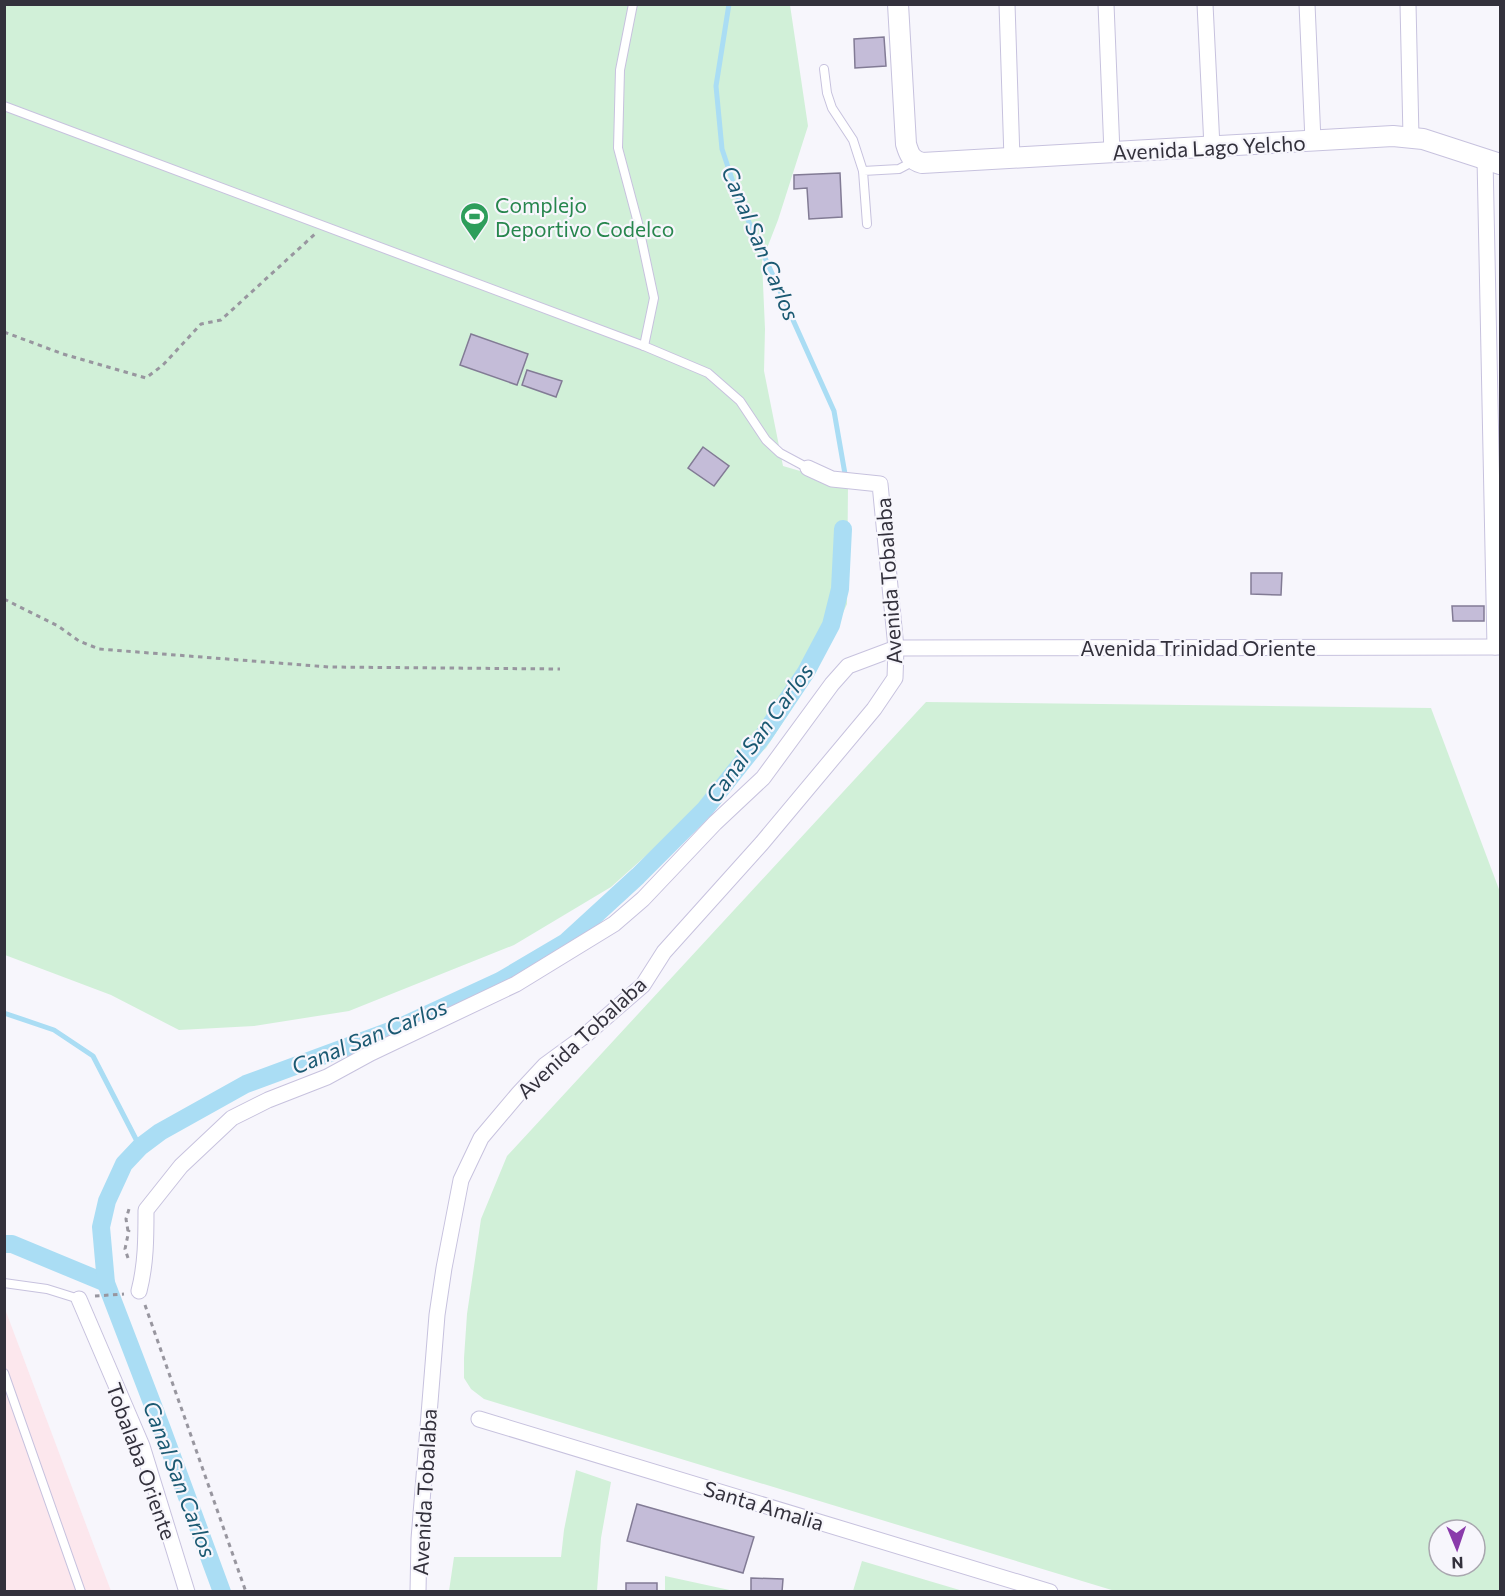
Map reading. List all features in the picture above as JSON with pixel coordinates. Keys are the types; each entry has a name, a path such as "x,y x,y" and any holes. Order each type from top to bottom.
{"street":[{"path":"898,4 906,144 914,161"},
{"path":"1006,4 1012,159"},
{"path":"1106,4 1112,153"},
{"path":"1205,4 1212,147"},
{"path":"1307,4 1312,141"},
{"path":"1408,4 1411,137"},
{"name":"Avenida Lago Yelcho","path":"914,161 922,163 1012,159 1411,137 1437,142 1493,161"},
{"path":"1493,161 1498,647"},
{"name":"Avenida Tobalaba","path":"418,1592 419,1539 430,1396 442,1280 461,1180 481,1138 546,1065 582,1038 643,985 664,952 762,843 874,709 895,678 896,648 880,484 832,479 808,468"},
{"name":"Avenida Trinidad Oriente","path":"896,648 1498,647"},
{"path":"136,1292 144,1273 146,1210 181,1166 232,1118 268,1100 327,1077 371,1053 516,984 615,924 643,899 715,823 763,778 832,684 848,666 896,648"},
{"name":"Tobalaba Oriente","path":"86,1298 142,1446 187,1592"},
{"name":"Santa Amalia","path":"479,1419 1050,1592"}],"lane":[{"path":"633,4 620,70 618,148 638,223 654,298 644,346"},
{"path":"824,69 827,93 832,108 854,140 863,171 867,224"},
{"path":"4,106 644,346 708,373 740,401 766,440 780,453 808,468"},
{"path":"863,171 899,169 914,161"},
{"path":"4,1283 47,1289 86,1298"},
{"path":"4,1373 81,1592"}],"path":[{"path":"4,332 63,354 146,378 163,365 201,324 221,320 324,226"},
{"path":"4,600 58,626 99,650 329,667 560,669"},
{"path":"86,1298 136,1292 246,1592"}],"shaded area":[{"path":"5,1309 111,1591 5,1591"}],"green space":[{"path":"4,5 790,5 808,126 778,220 762,261 764,371 783,466 848,485 847,604 816,672 766,748 611,887 514,945 349,1011 254,1026 179,1030 111,995 5,955"},
{"path":"926,702 1431,708 1500,892 1500,1591 1115,1591 484,1399 471,1389 464,1378 467,1314 481,1219 507,1156"},
{"path":"576,1470 611,1482 601,1538 597,1591 449,1591 454,1557 561,1557"},
{"path":"862,1561 963,1591 853,1591"},
{"path":"665,1576 734,1591 665,1591"}],"building":[{"path":"884,37 886,66 855,68 854,39"},
{"path":"840,173 842,217 809,219 807,188 794,189 794,175"},
{"path":"471,334 528,354 517,385 460,365"},
{"path":"527,370 562,381 556,397 522,385"},
{"path":"703,447 729,466 714,486 688,468"},
{"path":"1251,573 1282,573 1281,595 1251,594"},
{"path":"1452,606 1484,606 1484,621 1453,621"},
{"path":"637,1504 754,1537 743,1573 627,1541"},
{"path":"751,1578 783,1579 782,1592 751,1592"},
{"path":"626,1583 657,1583 657,1592 626,1592"}],"waterway":[{"name":"Canal San Carlos","path":"729,4 716,86 722,149 739,200 834,411 845,474"},
{"name":"Canal San Carlos","path":"222,1592 106,1283 101,1227 107,1201 124,1164 140,1147 160,1132 246,1084 398,1028 500,981 566,942 638,876 705,809 763,736 806,672 831,625 840,589 843,529"},
{"path":"4,1013 54,1030 93,1056 140,1147"},
{"path":"4,1244 12,1244 106,1283"}],"place":[{"name":"Complejo Deportivo Codelco","path":"474,242"}]}
